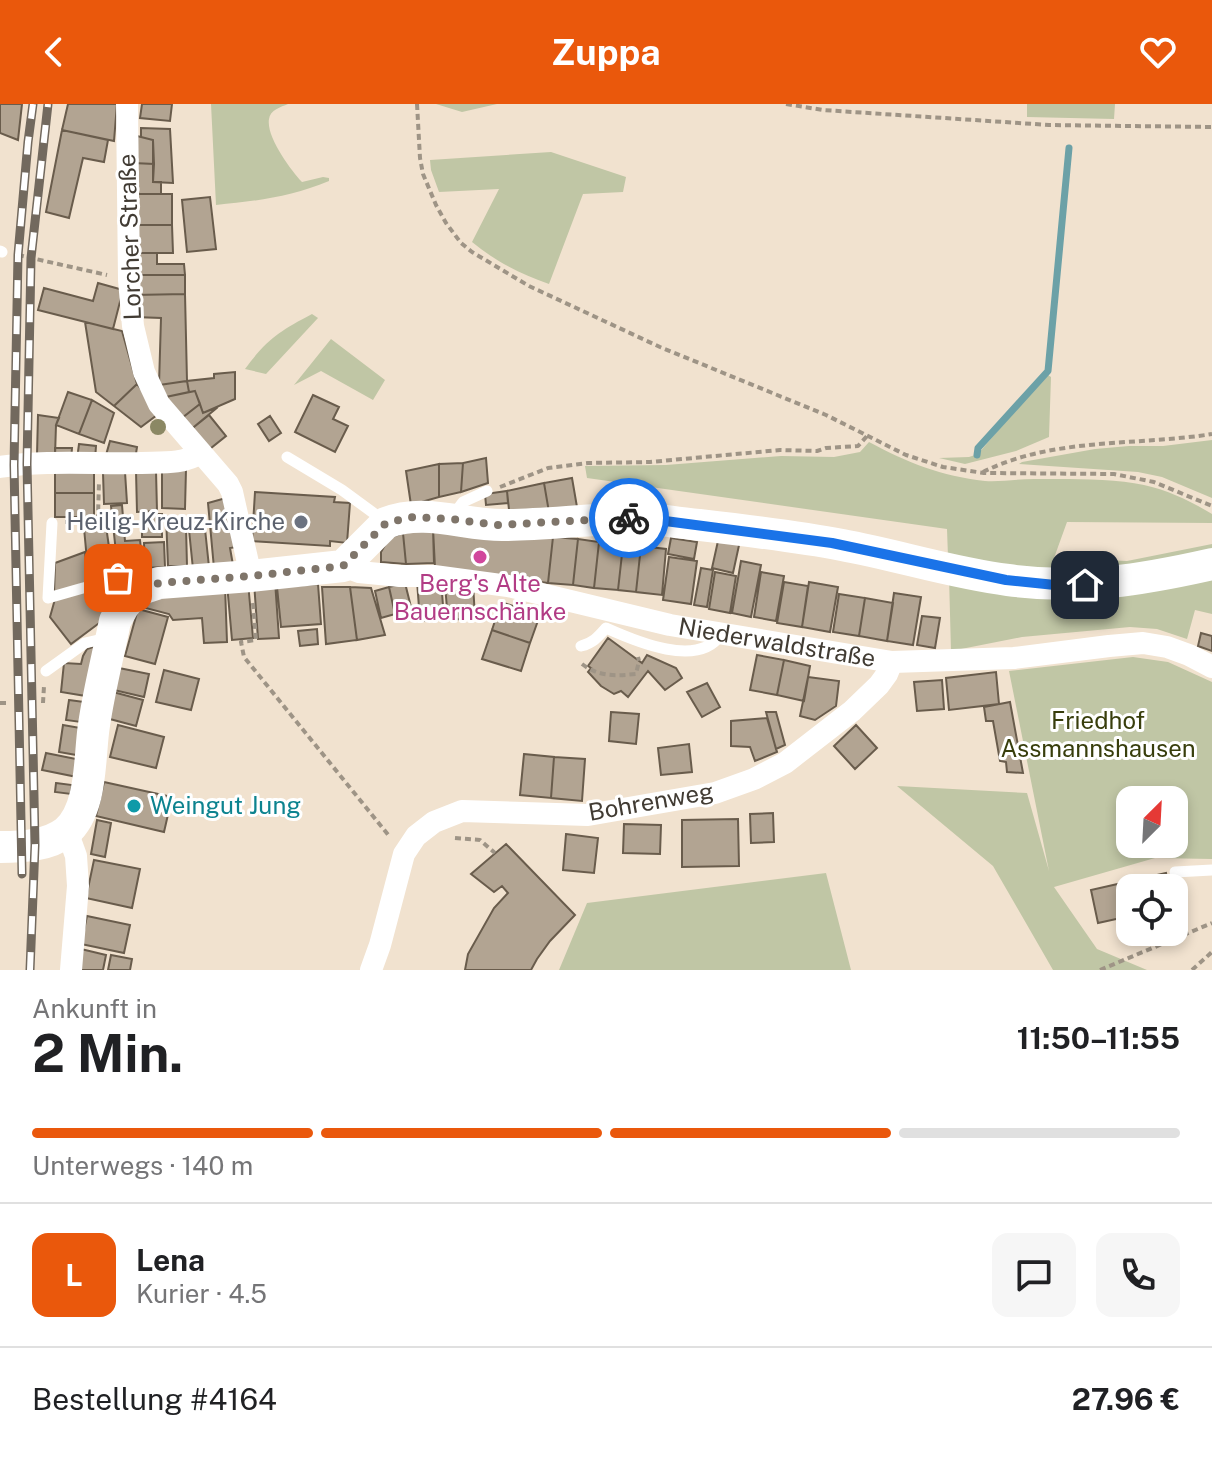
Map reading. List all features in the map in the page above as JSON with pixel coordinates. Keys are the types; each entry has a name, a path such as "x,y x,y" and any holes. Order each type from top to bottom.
{"main road":[{"path":"0,847 35,845 51,840 67,831 77,816 89,776 94,726 115,621 123,607 141,589 159,583 343,566 386,523 413,517 515,525 650,519 832,543 1006,580 1055,585 1112,583 1212,564"}],"street":[{"name":"Lorcher Straße","path":"127,104 129,280 133,326 144,372 159,404 232,492 251,576"},
{"path":"0,467 184,461 200,453"},
{"name":"Niederwaldstraße","path":"343,566 359,572 434,576 497,584 670,625 892,662 1014,658 1143,643 1167,647 1212,667"},
{"name":"Bohrenweg","path":"410,845 434,822 462,811 588,815 715,793 754,779 785,763 852,711 879,685 892,662"},
{"path":"67,831 76,856 78,886 71,970"},
{"path":"371,970 410,845"},
{"path":"0,847 0,855"}],"lane":[{"path":"287,457 342,490 386,523"},
{"path":"452,519 463,502 487,491"},
{"path":"52,523 48,598 118,578 141,589"},
{"path":"581,646 590,644 606,628 655,647 672,650 699,649 712,644 721,633"},
{"path":"46,671 85,643 112,639"},
{"path":"1175,872 1212,870"}],"path":[{"path":"417,104 420,158 429,189 453,234 472,252 529,286 713,369 778,394 918,459 981,473 1114,474 1154,482 1212,506"},
{"path":"786,104 823,110 1049,125 1212,127"},
{"path":"3,252 129,280"},
{"path":"981,473 1019,457 1083,446 1212,434"},
{"path":"487,491 548,468 574,464 650,462 780,450 817,451 858,446 868,435"},
{"path":"52,523 85,522 98,516 100,464"},
{"path":"251,576 256,640 241,642 244,657 410,845 480,840 495,853"},
{"path":"582,663 590,670 606,675 636,674 639,658 635,655"},
{"path":"0,703 8,703"},
{"path":"1100,970 1212,923"},
{"path":"1192,970 1212,952"}],"green space":[{"path":"211,104 288,104 276,109 269,119 275,144 302,182 323,177 329,178 329,181 287,195 216,205"},
{"path":"436,104 497,104 462,112"},
{"path":"1027,104 1115,104 1114,119 1027,117"},
{"path":"551,152 626,177 623,192 583,194 549,284 508,266 472,242 499,189 439,192 430,160"},
{"path":"312,314 318,318 266,374 245,369 275,337"},
{"path":"331,339 385,380 373,400 321,371 294,385"},
{"path":"1048,375 1051,377 1049,437 1016,451 965,464 939,458 978,454"},
{"path":"1212,440 1212,498 1162,477 1138,472 1019,464 1095,449"},
{"path":"869,442 911,462 954,476 985,481 1075,479 1131,483 1171,493 1212,514 1212,523 1067,522 1054,558 1127,561 1212,544 1212,556 1127,571 1019,569 948,557 947,529 587,478 585,466 666,465 781,456 834,457 860,452"},
{"path":"949,577 1212,578 1212,614 1195,610 1187,639 1157,629 1130,627 1022,637 951,651"},
{"name":"Friedhof Assmannshausen","path":"1133,657 1168,662 1212,682 1212,859 1155,858 1054,887 1097,949 1147,970 1053,970 993,866 897,786 1027,793 1049,871 1009,671"},
{"path":"826,873 851,970 559,970 587,903"}],"building":[{"path":"0,104 22,104 18,140 0,133"},
{"path":"68,104 117,104 114,141 62,130"},
{"path":"142,104 172,104 170,121 140,118"},
{"path":"141,128 170,129 173,183 153,182 153,140 141,137"},
{"path":"62,130 108,140 104,162 83,158 69,218 46,212"},
{"path":"133,135 153,140 154,164 133,163"},
{"path":"133,163 154,164 153,182 161,182 161,194 132,194"},
{"path":"132,194 172,194 172,225 133,225"},
{"path":"210,197 216,249 187,252 182,200"},
{"path":"133,225 172,225 173,253 133,253"},
{"path":"133,253 157,253 157,264 184,264 185,275 134,275"},
{"path":"134,275 185,275 185,294 134,295"},
{"path":"98,283 123,290 113,329 38,310 44,288 93,301"},
{"path":"185,294 187,381 159,385 161,318 135,317 134,295"},
{"path":"85,322 122,331 137,384 114,406 96,392"},
{"path":"235,372 235,399 203,413 195,391 189,392 187,381"},
{"path":"187,381 189,392 161,398 159,385"},
{"path":"137,384 161,412 141,427 114,406"},
{"path":"195,391 200,404 178,421 161,398"},
{"path":"68,392 92,400 79,434 56,425"},
{"path":"313,395 339,407 333,419 348,426 335,452 295,432"},
{"path":"92,400 114,413 104,443 79,434"},
{"path":"200,404 203,413 218,407 189,431 178,421"},
{"path":"38,415 59,418 55,456 37,455"},
{"path":"209,415 226,436 206,452 189,431"},
{"path":"270,416 281,433 269,441 258,424"},
{"path":"110,441 137,447 135,460 104,462"},
{"path":"79,444 96,446 95,460 77,459"},
{"path":"55,448 72,448 71,461 55,460"},
{"path":"486,458 488,483 461,492 463,463"},
{"path":"463,463 461,492 439,497 439,464"},
{"path":"439,464 439,497 411,505 406,471"},
{"path":"55,468 94,468 94,493 55,493"},
{"path":"162,468 186,469 185,509 162,508"},
{"path":"136,471 156,471 157,511 137,512"},
{"path":"125,472 127,503 104,504 103,473"},
{"path":"572,478 577,507 549,512 544,483"},
{"path":"544,483 549,512 510,519 507,491"},
{"path":"507,491 508,503 486,505 485,494"},
{"name":"Heilig-Kreuz-Kirche","path":"255,492 335,497 334,502 350,503 347,543 330,541 330,546 252,541"},
{"path":"55,493 94,493 94,517 55,517"},
{"path":"226,498 237,547 230,548 233,565 214,568 208,503"},
{"path":"122,505 125,541 140,540 143,568 118,571 111,506"},
{"path":"142,514 162,514 162,537 142,537"},
{"path":"166,516 174,516 175,527 186,527 187,566 168,566"},
{"path":"105,519 113,575 89,582 84,528"},
{"path":"433,528 434,563 406,564 403,533"},
{"path":"433,528 553,537 548,583 435,568"},
{"path":"205,529 209,567 193,569 189,530"},
{"path":"606,529 624,532 623,545 604,543"},
{"path":"720,532 741,536 733,573 712,568"},
{"path":"403,533 406,564 381,562 381,552 389,538"},
{"path":"553,537 578,539 573,585 548,583"},
{"path":"671,538 697,542 694,559 668,554"},
{"path":"578,539 599,542 594,588 573,585"},
{"path":"164,542 165,567 145,568 144,543"},
{"path":"599,542 623,545 618,590 594,588"},
{"path":"623,545 641,546 636,592 618,590"},
{"path":"641,546 666,549 662,595 636,592"},
{"path":"85,552 88,582 54,594 55,563"},
{"path":"669,557 697,561 691,604 663,600"},
{"path":"741,561 761,565 751,617 732,613"},
{"path":"701,568 713,570 707,607 694,605"},
{"path":"715,572 736,576 730,613 709,609"},
{"path":"761,572 784,576 776,621 754,617"},
{"path":"441,579 444,619 420,621 417,581"},
{"path":"275,581 279,638 258,639 254,582"},
{"path":"112,582 122,597 108,612 98,590"},
{"path":"248,582 253,638 232,640 227,584"},
{"path":"784,582 808,586 802,627 777,623"},
{"path":"809,582 838,587 830,632 802,627"},
{"path":"405,583 412,611 395,614 389,587"},
{"path":"473,583 475,618 448,620 445,585"},
{"path":"318,584 321,624 281,627 277,587"},
{"path":"225,586 227,642 204,643 202,618 173,620 169,614 138,606 151,592"},
{"path":"322,587 350,587 357,640 326,644"},
{"path":"350,587 371,588 385,635 357,640"},
{"path":"389,587 395,614 381,618 375,591"},
{"path":"92,589 106,618 71,644 50,617 55,599"},
{"path":"894,593 921,597 913,645 887,641"},
{"path":"839,594 865,598 859,636 833,632"},
{"path":"865,598 893,603 887,641 859,636"},
{"path":"501,602 540,615 530,643 492,630"},
{"path":"138,609 168,617 155,664 125,656"},
{"path":"922,616 940,618 935,648 917,645"},
{"path":"317,629 318,644 300,646 298,631"},
{"path":"492,630 530,643 521,671 482,659"},
{"path":"1201,633 1212,636 1212,651 1198,646"},
{"path":"608,638 642,663 647,655 676,668 682,678 665,690 648,671 628,697 621,691 614,694 588,672 591,668 588,666"},
{"path":"93,647 100,652 92,697 61,692 64,663 81,664 87,649"},
{"path":"757,655 784,660 777,695 750,690"},
{"path":"784,660 810,666 804,701 777,695"},
{"path":"119,668 149,674 144,697 114,690"},
{"path":"164,670 199,679 191,710 156,702"},
{"path":"996,672 999,704 949,710 946,678"},
{"path":"808,677 839,681 836,706 815,720 800,716"},
{"path":"942,680 944,709 917,711 914,682"},
{"path":"707,683 720,707 702,717 687,692"},
{"path":"113,692 143,700 136,726 106,718"},
{"path":"69,700 92,703 88,723 66,720"},
{"path":"1010,702 1023,773 1007,772 1006,762 1000,761 993,721 986,721 984,707"},
{"path":"611,712 639,714 636,744 609,741"},
{"path":"766,712 776,712 785,745 776,749"},
{"path":"767,718 777,752 755,761 750,747 731,746 731,721"},
{"path":"63,725 86,729 82,756 59,752"},
{"path":"118,725 164,737 156,768 110,757"},
{"path":"856,725 877,748 855,769 834,746"},
{"path":"689,744 692,772 661,775 658,748"},
{"path":"46,753 81,760 77,777 42,770"},
{"path":"524,754 554,757 551,798 520,795"},
{"path":"554,757 585,759 582,801 551,798"},
{"name":"Weingut Jung","path":"104,782 172,797 164,832 96,816"},
{"path":"56,783 72,785 71,794 55,792"},
{"path":"773,813 774,842 751,843 750,814"},
{"path":"738,819 739,866 682,867 682,820"},
{"path":"97,820 111,823 105,857 91,854"},
{"path":"624,824 661,825 660,854 623,853"},
{"path":"566,834 598,838 594,873 563,870"},
{"path":"506,844 575,915 550,941 531,970 465,970 468,954 494,908 508,893 502,886 494,892 471,874"},
{"path":"94,860 140,869 132,908 86,898"},
{"path":"1116,884 1116,919 1098,923 1091,890"},
{"path":"87,916 130,925 124,953 81,944"},
{"path":"81,949 106,955 103,970 76,970"},
{"path":"111,955 132,959 130,970 108,970"}],"waterway":[{"path":"977,455 978,448 1048,371 1069,148"}],"railway":[{"path":"22,874 14,465 18,255 33,104"},
{"path":"30,970 35,845 27,464 31,258 48,104"}],"way so far":[{"path":"118,578 141,589 159,583 343,566 386,523 413,517 496,525 629,518"}],"place":[{"name":"Heilig-Kreuz-Kirche","path":"301,522"},
{"name":"Berg's Alte Bauernschänke","path":"480,557"},
{"name":"Weingut Jung","path":"134,806"}],"route":[{"path":"629,518 832,543 1006,580 1085,585"}]}
